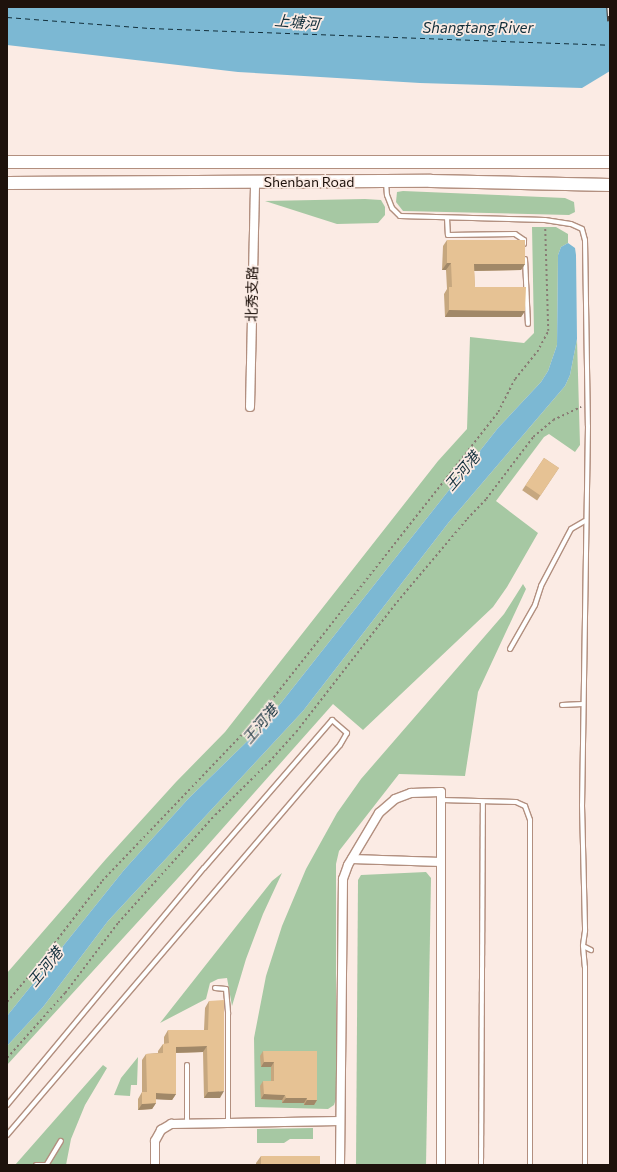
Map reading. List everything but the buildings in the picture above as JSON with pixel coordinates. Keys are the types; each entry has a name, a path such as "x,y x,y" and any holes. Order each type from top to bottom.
{"main road":[{"name":"Shenban Road","path":"7,162 610,162"},
{"name":"Shenban Road","path":"7,183 386,181 610,185"}],"street":[{"name":"北秀支路","path":"250,407 254,182"},
{"path":"340,1165 343,879 352,859 379,813 395,799 411,793 441,792 441,1165"},
{"path":"352,859 441,862"},
{"path":"155,1165 155,1141 161,1130 171,1124 340,1121"}],"lane":[{"path":"386,181 387,195 392,208 400,216 545,220 571,224 582,229 586,240 587,405 582,805 585,931 583,946 585,967 585,1165"},
{"path":"447,218 448,235 515,234 524,240 524,248"},
{"path":"525,255 528,324"},
{"path":"510,649 535,605 541,586 571,529 585,521"},
{"path":"562,705 583,704"},
{"path":"7,1105 199,874 332,720 347,733 340,745 7,1135"},
{"path":"442,800 516,802 524,806 530,820 530,1165"},
{"path":"481,1165 483,802"},
{"path":"583,946 591,950"},
{"path":"215,988 226,989 228,1014 228,1123"},
{"path":"187,1064 187,1124"},
{"path":"36,1165 47,1165 61,1141"}],"path":[{"path":"7,1002 30,975 102,880 255,721 498,412 515,379 537,352 548,331 545,220"},
{"path":"7,1058 65,994 118,923 215,815 269,762 296,732 397,602 467,519 486,499 533,437 553,420 587,405"}],"green space":[{"path":"403,191 565,198 574,202 575,212 569,215 403,211 396,202 397,192"},
{"path":"381,200 385,207 385,215 378,223 337,224 265,201"},
{"path":"532,227 556,227 568,234 568,243 561,247 558,255 557,345 548,371 541,382 498,428 262,727 188,799 124,870 7,1016 7,973 106,859 176,782 225,732 438,461 467,429 470,337 524,343 534,333"},
{"path":"577,339 580,445 575,452 549,434 544,437 496,501 538,533 507,587 493,607 363,730 333,704 199,855 7,1065 7,1046 43,1007 108,921 303,711 449,522 565,386 570,375"},
{"path":"523,584 526,589 478,692 465,776 399,774 339,851 336,864 336,1099 334,1105 328,1109 255,1107 254,1038 266,976 282,926 306,869 337,813 361,779 504,614"},
{"path":"426,872 431,878 426,1165 356,1165 358,880 361,875"},
{"path":"282,873 263,914 246,959 232,1006 227,978 218,979 210,983 206,999 160,1023 272,881"},
{"path":"138,1057 137,1085 131,1085 130,1096 114,1095 121,1078"},
{"path":"103,1065 107,1068 85,1105 71,1139 66,1165 15,1165"},
{"path":"313,1128 313,1139 290,1139 284,1143 257,1143 257,1129"}],"water":[{"path":"7,7 610,7 610,71 582,88 420,83 238,72 7,45"},
{"path":"568,243 575,248 576,255 577,339 570,375 565,386 449,522 303,711 108,921 43,1007 7,1046 7,1016 124,870 188,799 262,727 498,428 541,382 548,371 557,345 558,255 561,247"}],"ferry route":[{"path":"7,17 150,28 610,45"}],"railway":[{"path":"609,7 610,21"}],"water label":[{"name":"上塘河","path":"297,22"},
{"name":"Shangtang River","path":"478,28"},
{"name":"王河港","path":"462,471"},
{"name":"王河港","path":"260,724"},
{"name":"王河港","path":"45,967"}]}
